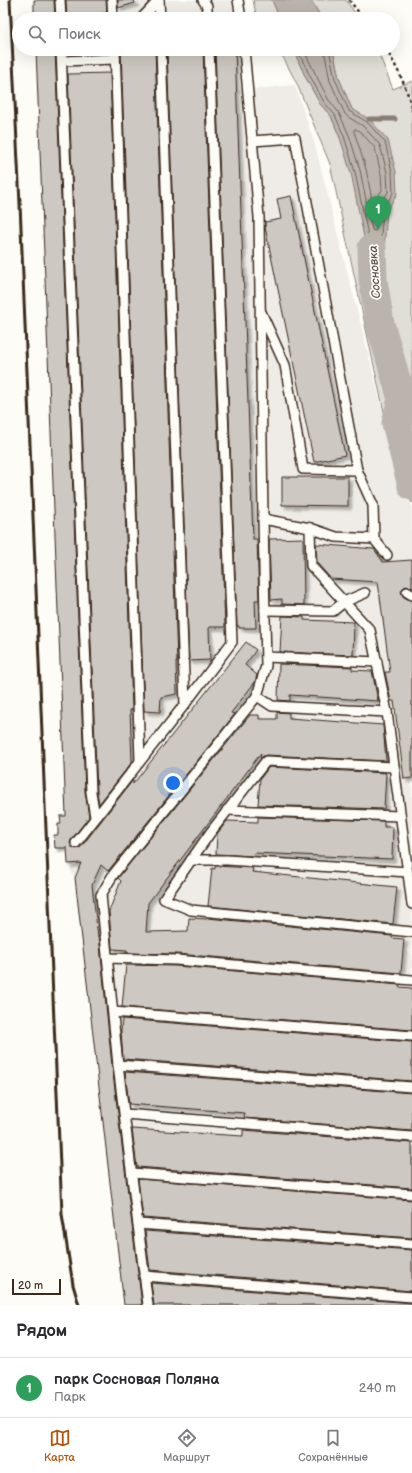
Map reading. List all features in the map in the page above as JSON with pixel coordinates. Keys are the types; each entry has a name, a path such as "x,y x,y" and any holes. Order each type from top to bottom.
{"lane":[{"path":"60,0 61,12"},
{"path":"112,0 113,12"},
{"path":"148,12 159,0"},
{"path":"159,0 160,12"},
{"path":"203,0 207,6 207,12"},
{"path":"238,0 240,12"},
{"path":"62,56 91,792 95,816"},
{"path":"115,56 140,760"},
{"path":"161,56 185,704"},
{"path":"76,843 95,816 185,704 232,642 209,56"},
{"path":"148,1305 118,1065 101,895 113,875 257,696 266,666 259,217 245,56"},
{"path":"62,61 115,59"},
{"path":"252,141 295,138 357,470 373,505 374,539 387,555"},
{"path":"260,309 285,365 303,469 357,470"},
{"path":"263,519 310,528 336,537 374,539"},
{"path":"310,528 310,566 370,630 387,712 412,904"},
{"path":"266,610 332,611 344,602 365,593"},
{"path":"266,657 377,662"},
{"path":"257,696 272,706 387,712"},
{"path":"394,767 266,761 227,810 164,899 191,910 412,932"},
{"path":"227,810 400,816"},
{"path":"191,860 227,860 408,872"},
{"path":"107,958 176,960 412,980"},
{"path":"113,1012 412,1036"},
{"path":"118,1065 412,1087"},
{"path":"125,1114 412,1137"},
{"path":"132,1173 412,1194"},
{"path":"138,1224 412,1244"},
{"path":"144,1276 412,1297"}],"path":[{"path":"349,0 358,12"},
{"path":"390,56 411,103 412,111"}],"shaded area":[{"path":"34,0 232,0 233,12 34,12"},
{"path":"253,0 272,0 277,12 256,12"},
{"path":"311,0 346,0 354,12 318,12"},
{"path":"36,56 236,56 238,91 295,85 315,145 400,479 412,505 412,1305 124,1305 75,880 68,864 67,848 55,848 54,835 58,835 58,824 61,824 60,816 66,816"},
{"path":"282,56 296,56 320,104 331,116 340,138 352,110 339,78 334,56 380,56 393,89 412,81 412,503 400,479 391,444 330,164 297,84"}],"water":[{"path":"272,0 311,0 318,12 277,12"},
{"path":"296,56 334,56 339,78 352,109 369,119 388,140 396,172 397,194 387,211 383,263 374,287 351,173 340,138 331,116 320,104"}],"building":[{"path":"34,0 54,0 55,12 34,12"},
{"path":"66,0 106,0 107,12 67,12"},
{"path":"118,0 134,0 135,3 118,8"},
{"path":"36,56 55,56 85,792 89,817 71,840 70,843 72,847 76,849 81,847 133,780 133,784 246,642 256,650 245,665 257,675 255,682 231,713 235,714 108,871 101,865 92,885 98,937 99,935 112,1066 142,1305 124,1305 75,878 81,863 68,864 67,848 55,848 54,835 58,835 58,824 61,824 60,816 66,816"},
{"path":"121,56 155,56 177,662 177,694 161,697 160,712 144,711"},
{"path":"167,56 203,56 225,627 209,627 210,660 189,661"},
{"path":"215,56 235,56 253,539 257,539 259,600 255,600 256,628 239,628 239,626 237,626"},
{"path":"110,73 132,710 130,710 132,762 99,804 97,791 68,74"},
{"path":"291,196 345,455 314,462 265,227 265,222 281,219 277,199"},
{"path":"282,477 348,477 348,506 282,505"},
{"path":"303,538 304,605 282,604 282,599 271,600 269,539"},
{"path":"316,544 374,549 383,562 412,560 412,588 407,586 404,587 401,592 404,597 412,601 412,778 404,779 394,701 391,701 385,672 390,672 378,582 331,579 317,563"},
{"path":"282,616 304,617 304,620 354,622 353,655 280,652"},
{"path":"279,664 352,667 352,670 372,671 378,701 290,695 290,701 278,700"},
{"path":"277,712 289,713 289,718 383,725 386,761 266,755 260,758 261,753 148,903 146,932 188,931 189,918 207,918 392,936 392,938 404,939 401,973 177,954 127,953 127,950 112,949 109,911 121,881 118,878 250,715 259,715 259,719 277,719"},
{"path":"269,767 386,773 384,809 258,805 260,779"},
{"path":"258,817 384,821 384,827 393,827 392,859 254,853 253,856 216,854 217,834 227,821 258,822"},
{"path":"215,866 253,868 252,872 397,887 393,924 208,906 212,868 215,869"},
{"path":"126,965 176,966 400,985 399,987 412,988 412,1030 122,1007"},
{"path":"122,1019 412,1042 412,1081 123,1059 121,1031"},
{"path":"125,1072 412,1093 412,1131 244,1118 245,1113 129,1104"},
{"path":"132,1129 243,1136 243,1130 412,1143 412,1188 137,1167"},
{"path":"138,1179 412,1200 412,1238 143,1218"},
{"path":"145,1231 412,1250 412,1291 150,1270"},
{"path":"151,1283 412,1303 412,1305 154,1305"}],"waterway":[{"path":"369,119 395,119"},
{"name":"Сосновка","path":"372,248 373,280 380,324 402,399 396,423 412,486"}],"railway":[{"path":"10,0 12,41"},
{"path":"13,56 62,1214 73,1285 79,1305"}],"place":[{"name":"парк Сосновая Поляна","path":"378,229"}]}
